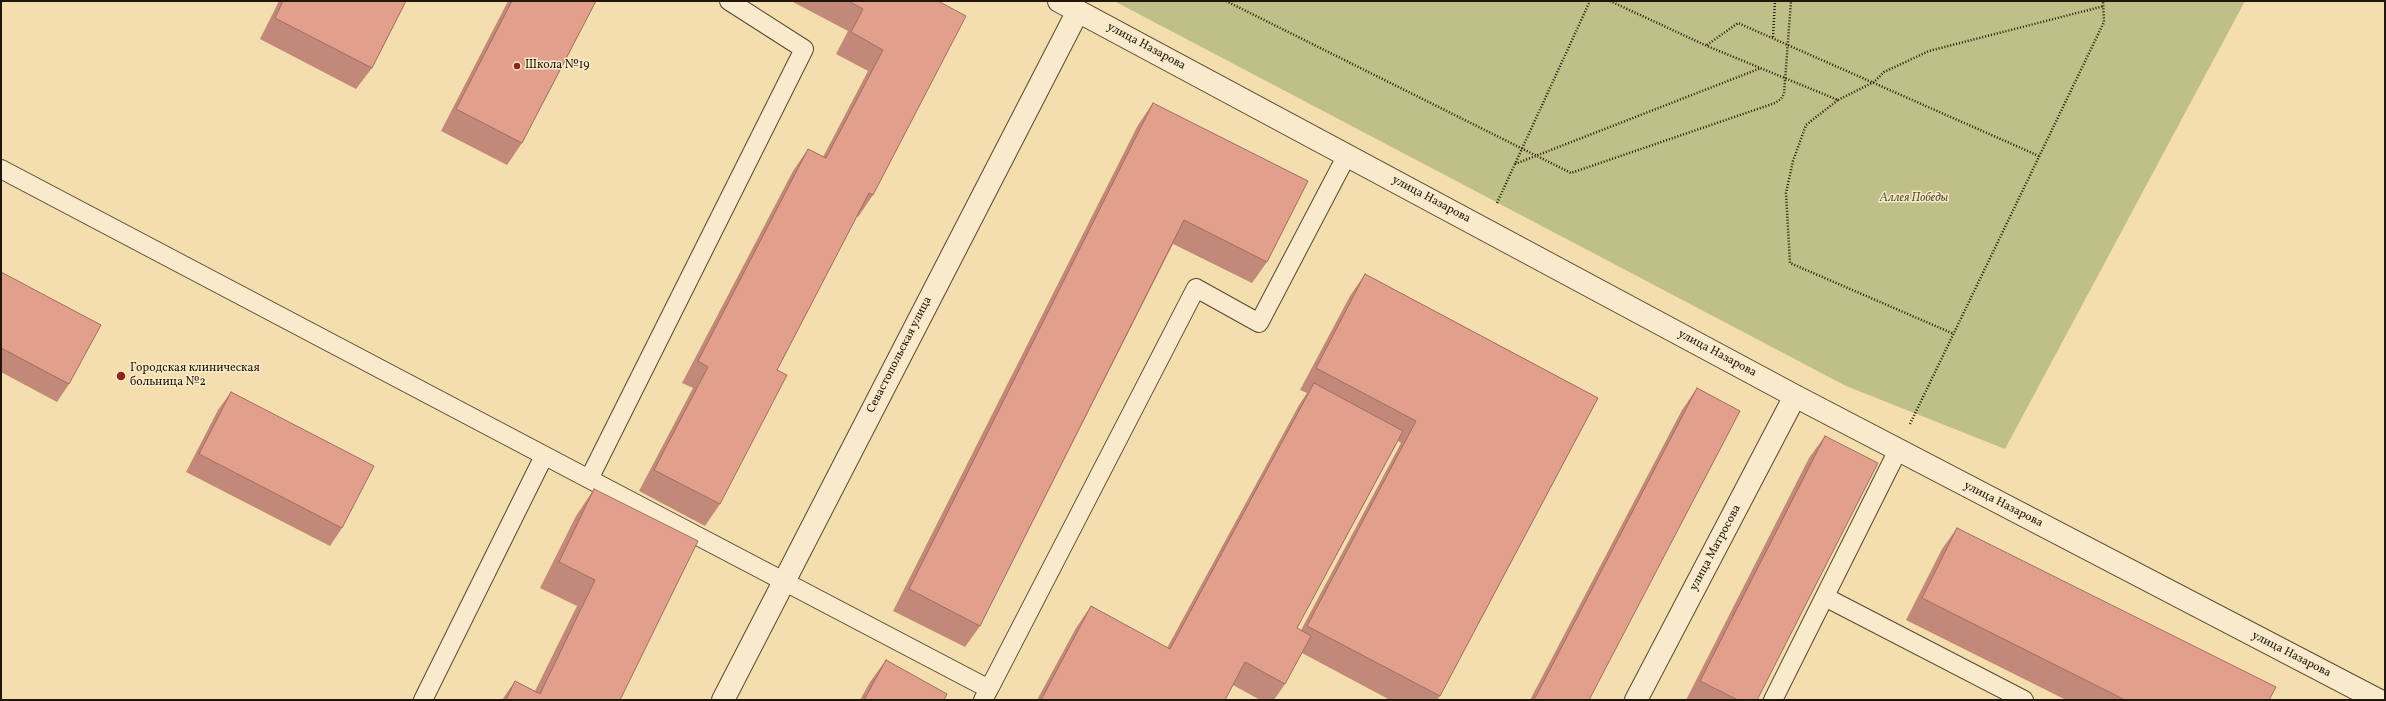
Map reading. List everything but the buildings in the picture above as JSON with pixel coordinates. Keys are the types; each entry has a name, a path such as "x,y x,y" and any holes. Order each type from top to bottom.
{"street":[{"name":"улица Назарова","path":"1059,1 1795,396 2378,700"},
{"name":"Севастопольская улица","path":"723,700 1078,11"},
{"name":"улица Матросова","path":"1636,700 1795,396"}],"lane":[{"path":"589,479 804,49 729,1"},
{"path":"1,169 544,456 784,580 986,694 1196,288 1259,323 1347,155"},
{"path":"1773,700 1898,450"},
{"path":"423,700 544,456"},
{"path":"1825,597 2024,700"}],"path":[{"path":"1226,1 1565,172 1578,172 1775,103 1784,94 1791,1"},
{"path":"1497,203 1590,1"},
{"path":"1610,1 1707,46 1838,100"},
{"path":"1773,37 1775,1"},
{"path":"1898,450 2104,22 2103,1"},
{"path":"1954,334 1790,263 1786,193 1793,161 1806,125 1838,100 1874,82 1884,72 1929,51 2104,6"},
{"path":"1707,46 1738,23 1773,37 2040,156"},
{"path":"1515,164 1761,68"}],"green space":[{"name":"Аллея Победы","path":"1114,1 2245,1 2005,449 1846,386"}],"place":[{"name":"Школа №19","path":"517,66"},
{"name":"Городская клиническая больница №2","path":"121,376"}]}
